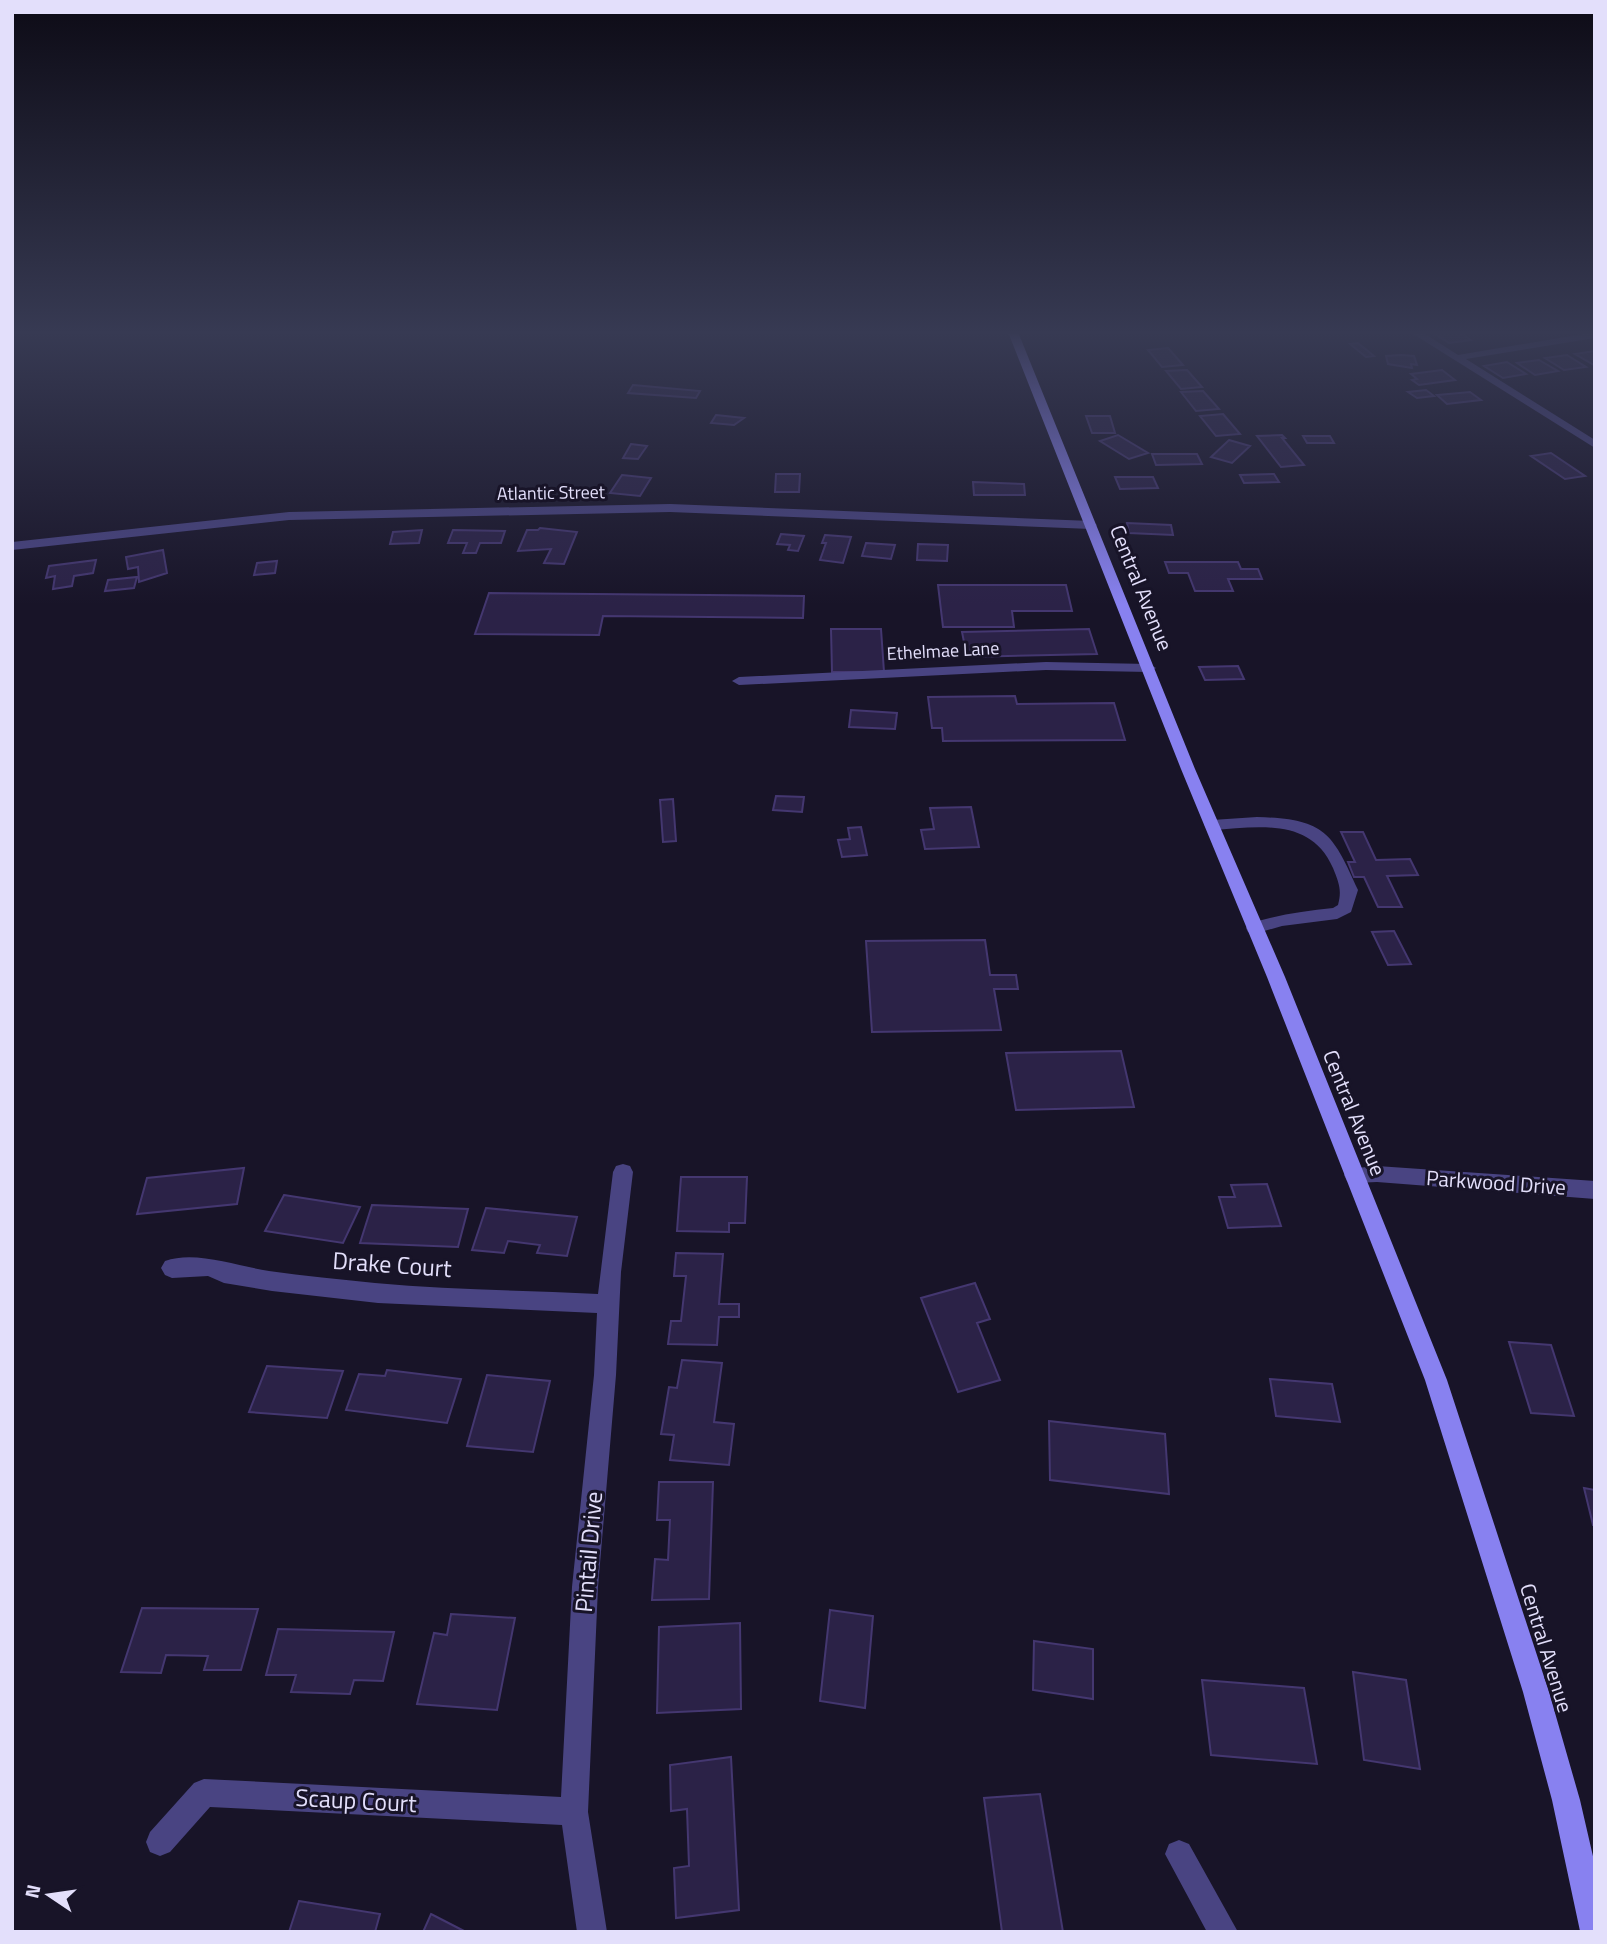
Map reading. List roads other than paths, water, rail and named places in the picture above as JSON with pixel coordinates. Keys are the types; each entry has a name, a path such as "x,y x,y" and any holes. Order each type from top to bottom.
{"street":[{"name":"Central Avenue","path":"1049,423 1436,1380 1516,1624 1566,1800 1595,1931"},
{"path":"1559,423 1595,445"},
{"name":"Atlantic Street","path":"12,546 289,516 656,509 741,510 1091,526"},
{"name":"Ethelmae Lane","path":"739,681 1046,666 1149,668"},
{"path":"1212,825 1270,823 1301,828 1317,834 1328,843 1350,890 1345,908 1337,914 1282,920 1254,928"},
{"name":"Pintail Drive","path":"592,1932 574,1812 585,1587 611,1261 623,1172"},
{"name":"Parkwood Drive","path":"1354,1175 1377,1174 1595,1190"},
{"name":"Drake Court","path":"172,1268 208,1267 224,1273 272,1281 378,1293 609,1304"},
{"name":"Scaup Court","path":"160,1842 204,1793 574,1812"},
{"path":"1180,1854 1223,1932"}]}
